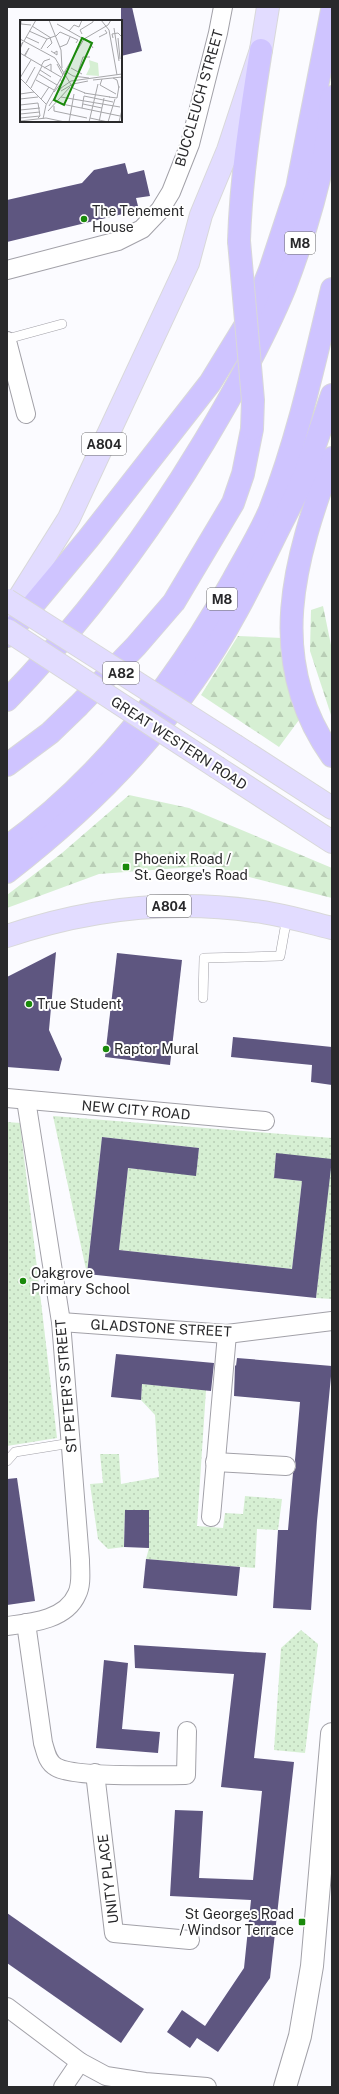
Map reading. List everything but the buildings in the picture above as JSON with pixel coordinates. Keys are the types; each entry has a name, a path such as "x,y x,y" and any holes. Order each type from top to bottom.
{"highway":[{"path":"7,636 88,539 210,383 253,312 270,270 296,188 332,10"},
{"path":"7,765 50,733 79,705 136,646 174,602 233,503 243,474 252,429 253,400 240,241 240,208 246,148 261,50"},
{"name":"M8","path":"7,700 56,646 128,558 182,479 240,380 285,286 298,250 313,202 324,155 332,97"},
{"name":"M8","path":"7,847 53,810 111,751 178,670 220,603 269,512 285,470 302,413 332,289"},
{"path":"7,872 45,842 91,800 131,759 168,715 194,680 246,596 302,481 332,395"},
{"path":"332,458 302,545 294,586 291,627 293,660 301,697 315,729 332,756"}],"main road":[{"name":"A804","path":"7,617 69,518 188,263 201,215 228,150 261,50 268,7"},
{"name":"GREAT WESTERN ROAD","path":"7,600 332,808"},
{"name":"GREAT WESTERN ROAD","path":"7,630 332,842"},
{"name":"A804","path":"7,936 78,916 105,911 155,907 214,907 255,911 332,928"}],"street":[{"name":"BUCCLEUCH STREET","path":"7,270 118,241 136,233 160,210 171,192 190,144 218,33 223,7"},
{"path":"7,340 26,414"},
{"name":"NEW CITY ROAD","path":"7,1098 265,1121"},
{"name":"ST PETER'S STREET","path":"7,1626 26,1623 58,1614 70,1604 77,1594 80,1582 80,1560 61,1322 26,1100"},
{"name":"GLADSTONE STREET","path":"61,1322 227,1334 332,1321"},
{"path":"211,1517 227,1334"},
{"path":"215,1462 286,1466"},
{"path":"26,1623 43,1743 48,1759 55,1767 67,1771 95,1773 186,1775 187,1731"},
{"path":"285,2087 300,2036 312,1966 332,1734"},
{"name":"UNITY PLACE","path":"95,1773 114,1933 190,1940"},
{"path":"7,2007 80,2062 106,2076 145,2082 207,2087"},
{"path":"63,2087 80,2062"}],"lane":[{"path":"7,340 62,324"},
{"path":"203,998 204,958 280,956 287,917"},
{"path":"7,1461 15,1452 71,1442"}],"green space":[{"path":"323,606 332,650 332,718 310,651 311,610"},
{"path":"238,636 282,638 286,678 299,720 279,747 201,695"},
{"path":"129,795 189,808 332,868 332,898 206,866 99,874 7,908 7,895 62,853"},
{"path":"53,1116 332,1138 332,1299 316,1298 331,1160 276,1154 274,1178 302,1181 292,1269 119,1250 128,1168 196,1175 199,1148 102,1137 87,1274"},
{"name":"Oakgrove Primary School","path":"7,1122 20,1123 57,1438 7,1446"},
{"path":"142,1384 206,1390 197,1526 223,1528 225,1513 243,1514 245,1496 282,1499 278,1530 257,1529 255,1568 146,1559 149,1548 149,1510 125,1510 124,1547 108,1549 98,1539 90,1484 103,1483 100,1454 119,1454 121,1484 159,1477 155,1415 141,1400"},
{"path":"301,1630 318,1644 305,1753 274,1750 281,1648"}],"place":[{"name":"The Tenement House","path":"84,219"},
{"name":"Phoenix Road / St. George's Road","path":"126,867"},
{"name":"True Student","path":"29,1004"},
{"name":"Raptor Mural","path":"106,1049"},
{"name":"Oakgrove Primary School","path":"23,1281"},
{"name":"St Georges Road / Windsor Terrace","path":"302,1922"}]}
